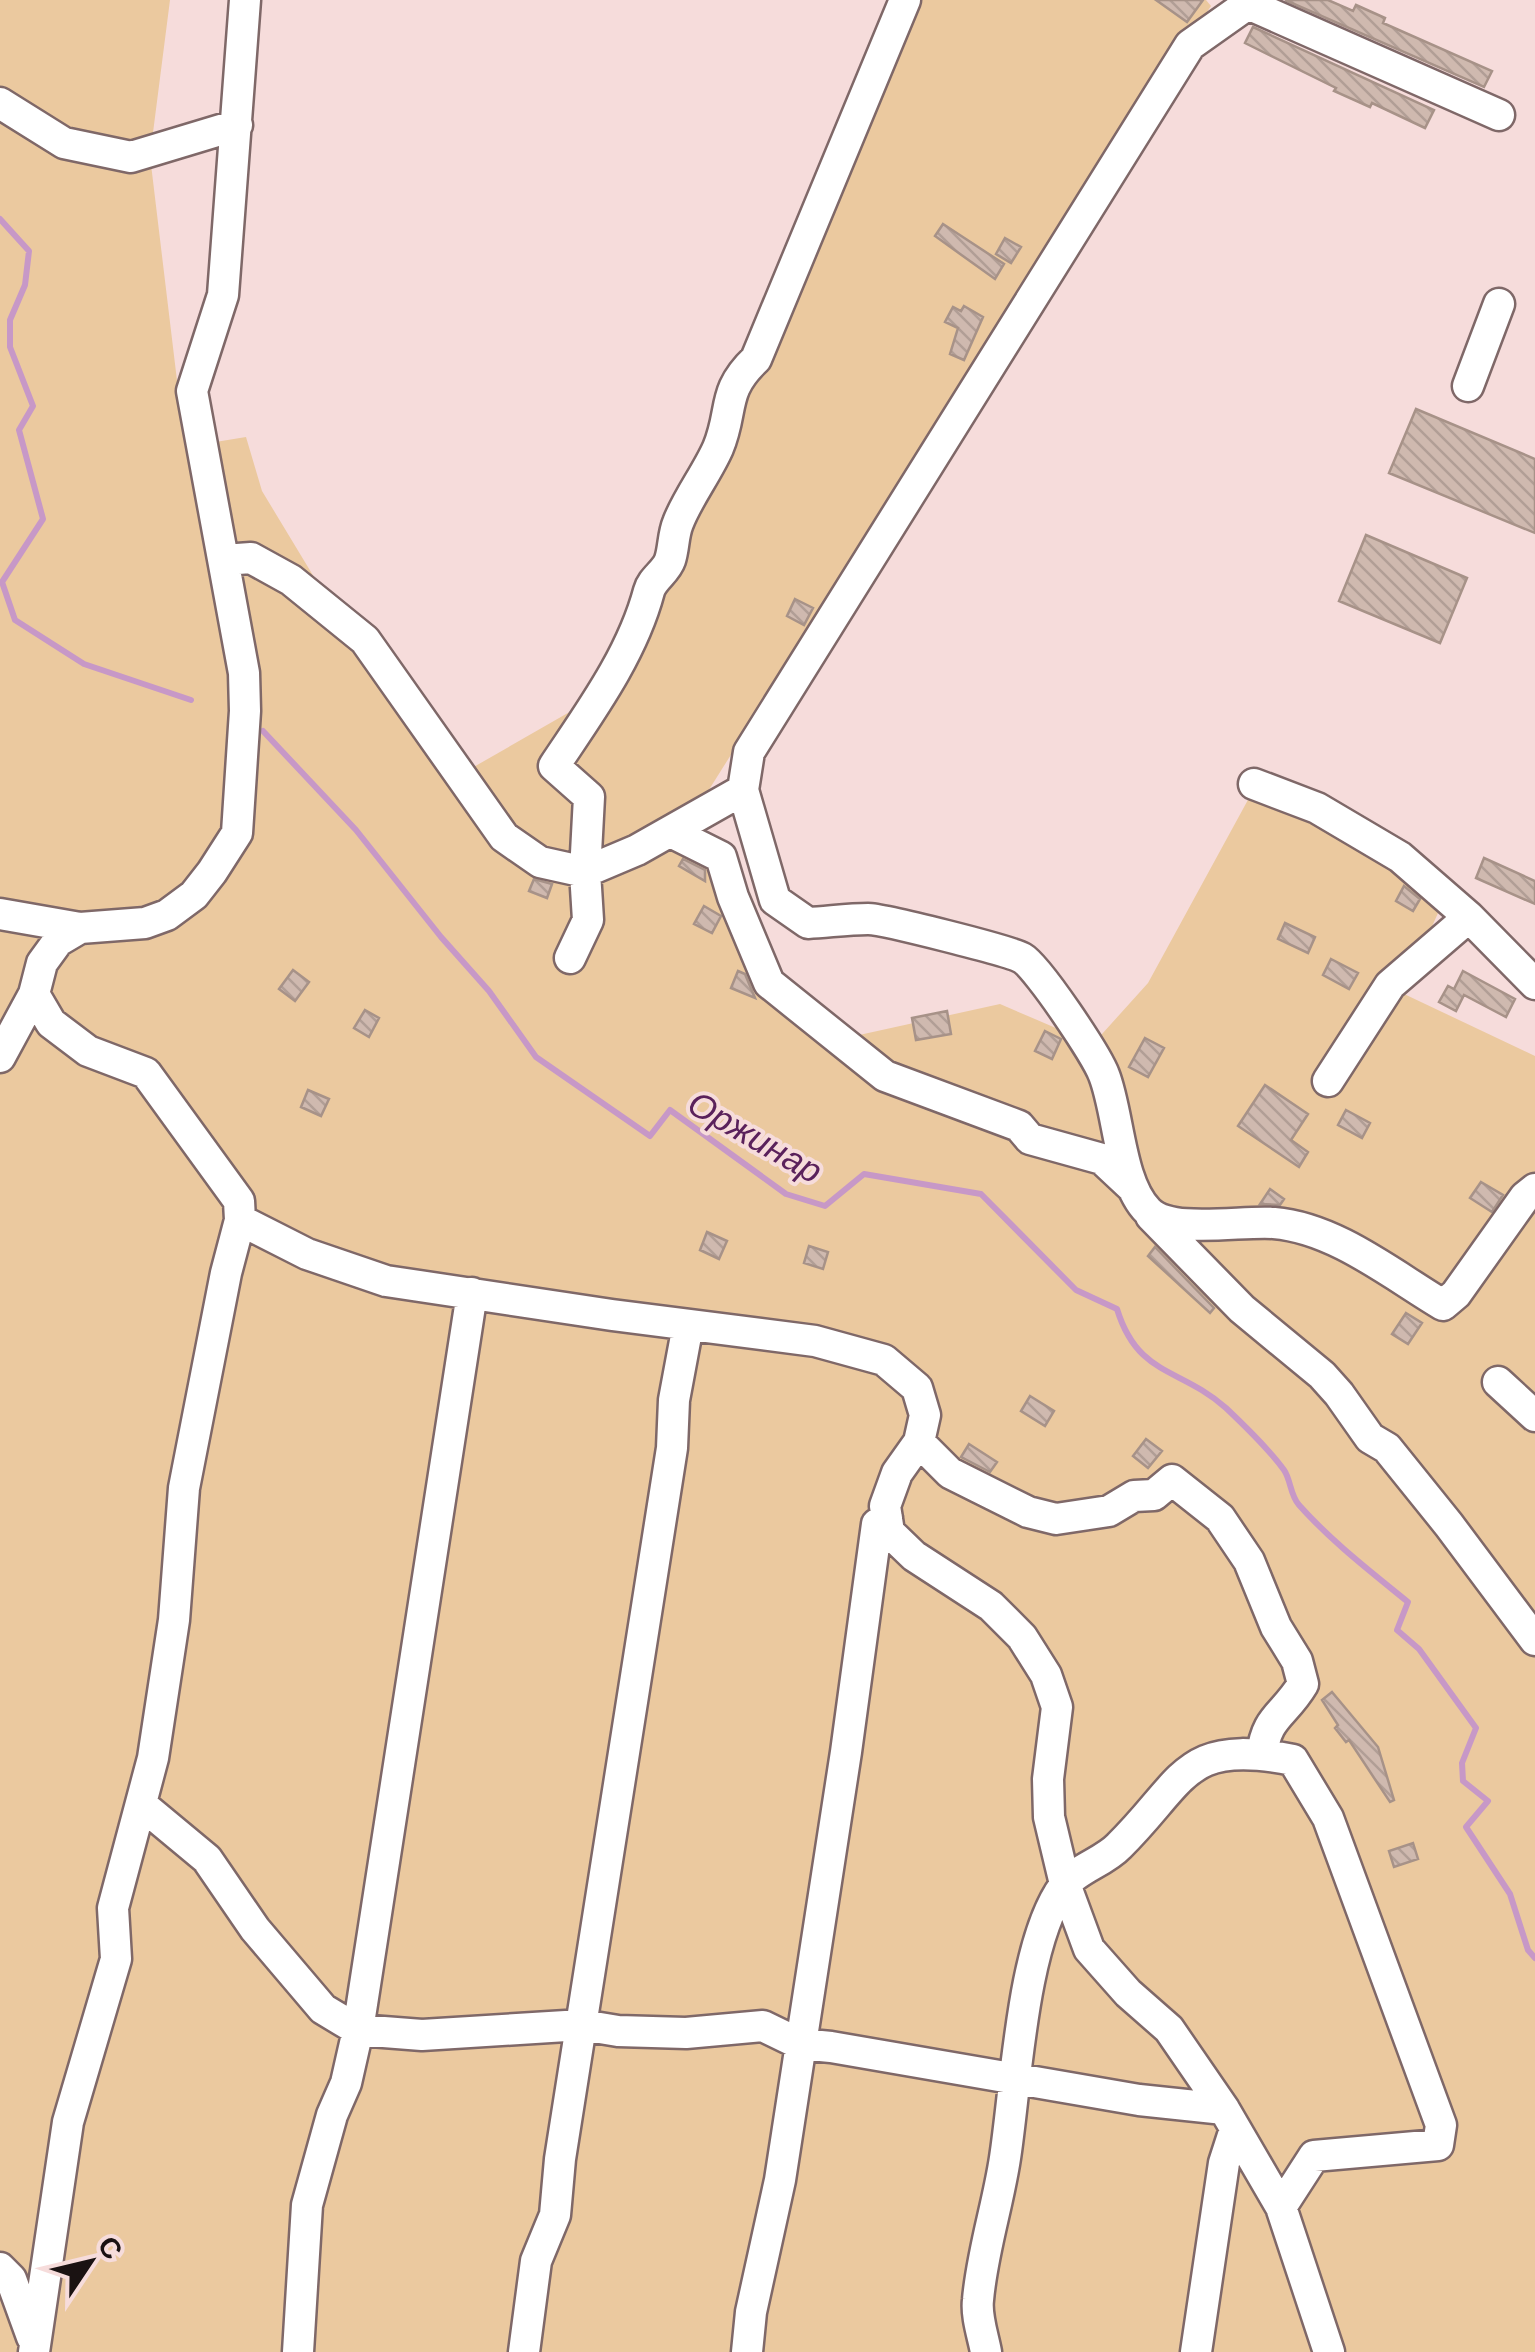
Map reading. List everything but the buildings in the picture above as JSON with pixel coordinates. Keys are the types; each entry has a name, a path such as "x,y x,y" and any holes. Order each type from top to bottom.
{"street":[{"path":"0,914 80,928 145,923 168,915 194,895 236,832 244,673 192,391 223,294 245,0"},
{"path":"1498,115 1248,4 1190,44 750,752 744,790 776,900 808,924 872,918 1024,958 1068,1016 1104,1074 1141,1200 1171,1221 1213,1225 1271,1222 1301,1227 1343,1246 1442,1305 1456,1294 1525,1196 1535,1189"},
{"path":"570,958 588,920 584,872 589,797 554,766 625,650 648,602 649,588 670,562 680,518 696,494 728,422 727,405 738,380 756,359 896,7"},
{"path":"0,103 64,143 131,157 237,125"},
{"path":"1468,386 1499,304"},
{"path":"224,560 251,558 291,580 366,640 504,837 540,862 584,872 637,850 744,790"},
{"path":"1254,784 1318,808 1400,857 1469,917 1535,984"},
{"path":"670,832 721,857 733,897 769,982 885,1076 1020,1126 1030,1139 1102,1159 1242,1308 1322,1374 1370,1438 1387,1448 1449,1525 1535,1640"},
{"path":"1328,1081 1390,985 1469,917"},
{"path":"0,1058 34,994 42,962 58,940 80,928"},
{"path":"34,994 51,1023 88,1051 146,1073 239,1201 240,1220 204,1376 184,1488 174,1620 142,1805 113,1908 116,1959 68,2122 36,2349"},
{"path":"240,1220 307,1254 386,1280 816,1341 884,1360 917,1388 924,1415 920,1442 897,1473 886,1506 888,1532 914,1556 990,1606 1022,1637 1046,1675 1057,1708 1048,1779 1049,1817 1064,1884 1090,1949 1128,1993 1169,2029 1230,2119 1281,2207 1329,2352"},
{"path":"298,2352 307,2205 332,2115 346,2083 358,2030 472,1293"},
{"path":"524,2352 536,2261 556,2214 560,2158 688,1324"},
{"path":"1498,1382 1535,1416"},
{"path":"920,1442 950,1473 1028,1512 1056,1519 1108,1511 1134,1496 1154,1494 1172,1480 1220,1518 1249,1561 1276,1627 1297,1661 1303,1684 1282,1714 1270,1722 1264,1734 1262,1755"},
{"path":"747,2352 751,2312 780,2180 852,1715 876,1524 887,1518"},
{"path":"986,2352 977,2303 1005,2158 1014,2078 1038,1940 1064,1884 1118,1848 1198,1762 1220,1754 1293,1760 1328,1818 1441,2125 1438,2145 1314,2156 1281,2207"},
{"path":"142,1805 207,1859 255,1929 323,2009 358,2030 422,2035 582,2025 618,2031 686,2033 762,2026 800,2044 1014,2078 1230,2119"},
{"path":"1196,2352 1230,2119"},
{"path":"0,2268 10,2279 36,2349"}],"shaded area":[{"path":"0,0 170,0 150,156 185,447 246,437 262,491 346,630 458,776 587,702 803,227 893,0 1206,0 1211,6 1054,241 683,831 749,890 759,964 841,1039 1000,1004 1093,1044 1148,983 1249,798 1376,850 1443,902 1402,993 1535,1056 1535,2352 0,2352"}],"waterway":[{"path":"0,219 29,251 25,285 10,320 10,347 33,406 19,430 43,519 2,582 15,620 84,664 191,700"},
{"name":"Оржинар","path":"263,731 356,830 489,991 536,1057 650,1136 670,1110 786,1194 825,1206 864,1174 981,1194 1076,1290 1117,1309 1136,1347 1149,1359 1209,1395 1241,1422 1284,1470 1299,1505 1408,1602 1397,1630 1419,1649 1476,1728 1462,1763 1463,1781 1488,1801 1466,1827 1510,1894 1528,1950 1535,1958"}]}
